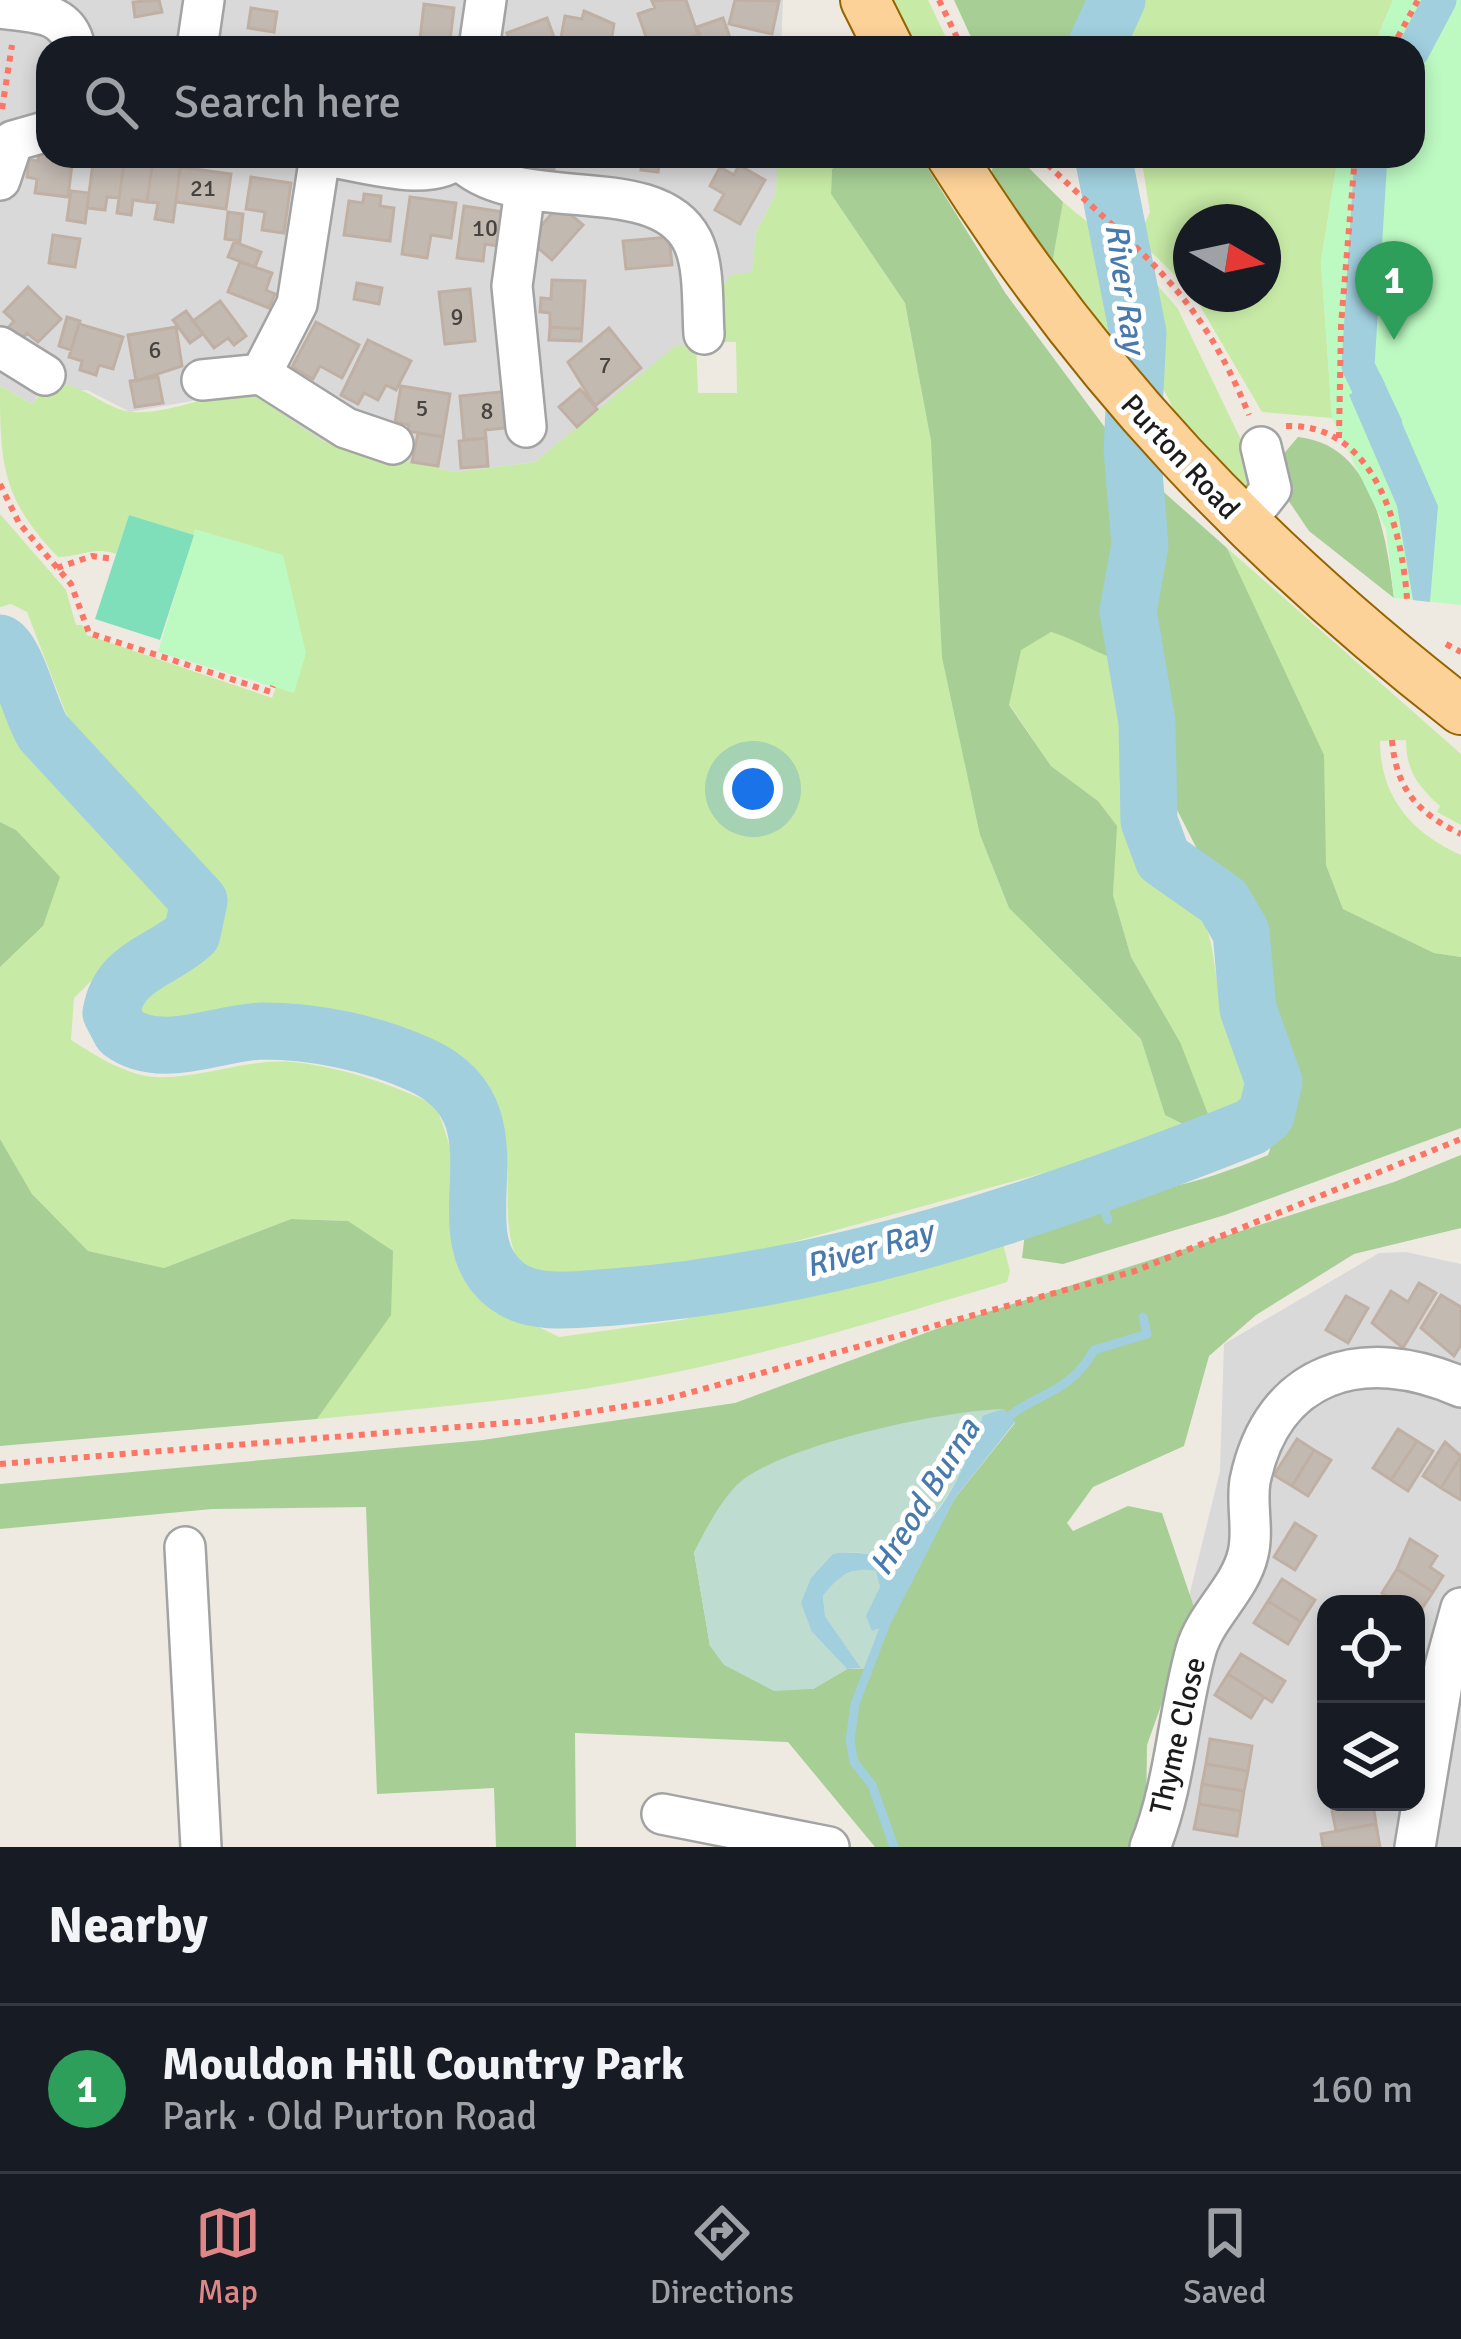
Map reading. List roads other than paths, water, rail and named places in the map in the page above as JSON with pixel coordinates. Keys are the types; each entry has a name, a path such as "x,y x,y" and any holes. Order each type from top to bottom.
{"main road":[{"path":"865,0 883,36"},
{"name":"Purton Road","path":"959,168 1028,277 1178,458 1243,525 1362,633 1461,710"}],"street":[{"path":"199,36 204,0"},
{"path":"481,36 486,0"},
{"path":"28,9 64,23 70,36"},
{"path":"0,180 13,141 36,134"},
{"path":"261,374 293,316 301,290 321,168"},
{"path":"472,168 486,180 662,211 680,223 713,255 704,334"},
{"path":"525,189 512,286 526,427"},
{"path":"0,347 45,375"},
{"path":"202,380 261,374 346,428 393,444"},
{"path":"1243,525 1271,489 1259,441"},
{"name":"Thyme Close","path":"1150,1847 1196,1648 1247,1559 1249,1487 1264,1432 1279,1408 1322,1376 1348,1372 1407,1371 1461,1388"},
{"path":"185,1547 201,1847"},
{"path":"1415,1847 1445,1666 1461,1608"},
{"path":"662,1814 829,1847"}],"water":[{"path":"1381,375 1438,506 1430,602 1413,600 1397,506 1349,395"},
{"path":"1003,1409 1015,1422 955,1498 890,1625 872,1631 866,1616 880,1587 876,1571 846,1574 823,1596 825,1616 861,1668 847,1669 812,1632 801,1603 811,1578 833,1554 879,1552 918,1531 947,1498 983,1416"}],"waterway":[{"name":"River Ray","path":"1100,36 1117,0"},
{"path":"1421,36 1440,0"},
{"path":"0,643 12,657 43,732 199,901 192,934 123,984 111,1013 121,1032 154,1045 262,1031 302,1033 364,1045 421,1065 453,1087 471,1113 478,1143 479,1236 487,1263 518,1293 559,1300 614,1297 777,1275 858,1257 1018,1212 1251,1127 1266,1115 1274,1082 1248,1009 1241,932 1223,901 1163,859 1149,821 1147,722 1128,611 1140,545 1132,449 1138,333 1105,168"},
{"path":"1370,168 1358,366 1386,425"},
{"name":"Hreod Burna","path":"1095,1184 1108,1220"},
{"name":"Hreod Burna","path":"1001,1424 1061,1386 1094,1350 1147,1334 1143,1317"},
{"name":"Hreod Burna","path":"888,1618 855,1704 850,1740 854,1762 872,1785 894,1847"}],"place":[{"name":"Mouldon Hill Country Park","path":"1394,340"}]}
